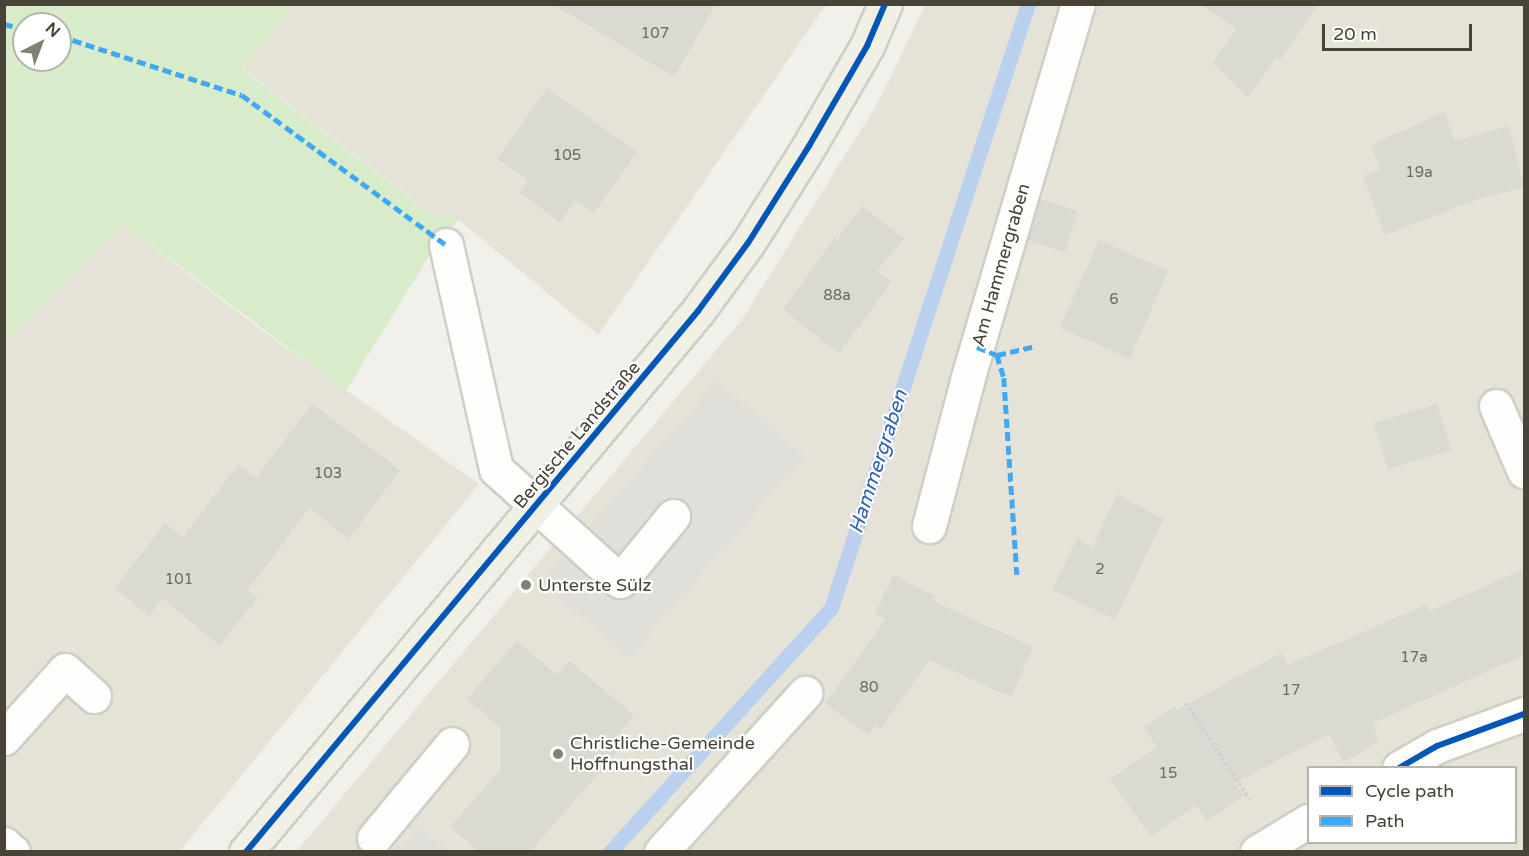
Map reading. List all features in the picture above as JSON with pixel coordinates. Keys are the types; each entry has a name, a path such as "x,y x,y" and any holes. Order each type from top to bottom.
{"main road":[{"name":"Bergische Landstraße","path":"246,852 644,380 748,243 867,46 885,4"}],"street":[{"name":"Am Hammergraben","path":"929,526 968,377 1078,4"},
{"path":"446,245 496,469 536,508 620,581 673,516"},
{"path":"1496,406 1524,471"},
{"path":"4,738 65,669 94,696"},
{"path":"661,852 805,693"},
{"path":"1403,766 1437,746 1524,714"},
{"path":"375,847 452,744"},
{"path":"1257,852 1307,822"},
{"path":"4,844 13,852"}],"path":[{"path":"1186,703 1250,800"}],"shaded area":[{"path":"293,5 826,5 598,335 459,220 428,211 243,69"},
{"path":"925,5 1524,5 1524,851 296,852 743,318 879,101"},
{"path":"123,224 257,327 479,484 180,851 5,852 5,343"},
{"path":"717,380 805,456 629,658 541,582"},
{"path":"421,828 449,851 391,851"}],"green space":[{"path":"5,5 293,5 243,70 427,211 458,220 429,256 346,391 123,224 5,343"}],"building":[{"path":"553,4 716,4 674,77"},
{"path":"1200,4 1318,4 1280,60 1277,57 1248,97 1212,63 1236,29"},
{"path":"547,88 637,152 594,213 576,200 560,222 520,193 528,180 497,159"},
{"path":"1444,112 1455,141 1509,126 1524,188 1478,199 1385,235 1363,176 1380,169 1371,145"},
{"path":"1040,199 1078,211 1065,252 1027,240"},
{"path":"862,206 904,239 877,271 892,282 839,353 783,310 835,237 837,239"},
{"path":"1099,240 1168,271 1129,359 1060,328"},
{"path":"312,404 400,470 349,539 309,508 248,590 258,598 219,645 163,598 149,616 115,588 165,523 183,537 238,465 256,478"},
{"path":"1437,404 1451,450 1388,469 1374,423"},
{"path":"1117,494 1164,519 1115,619 1052,590 1077,539 1093,547"},
{"path":"1524,569 1524,655 1373,723 1378,742 1343,762 1329,734 1235,783 1243,796 1207,821 1196,805 1151,836 1110,779 1157,747 1144,728 1175,706 1177,710 1281,653 1288,665 1427,604 1430,611"},
{"path":"894,575 935,596 933,601 1033,647 1011,697 929,660 881,729 875,725 868,734 825,704 886,619 875,613"},
{"name":"Christliche-Gemeinde Hoffnungsthal","path":"517,641 557,675 569,661 634,715 620,731 629,738 530,852 480,852 450,827 501,769 501,728 467,699"}],"waterway":[{"name":"Hammergraben","path":"610,852 831,608 1028,4"}],"marked path":[{"path":"4,24 12,26"},
{"path":"72,40 242,95 446,245"},
{"path":"977,347 997,355 1033,347"},
{"path":"997,355 1004,378 1017,575"}],"cycle path":[{"path":"246,852 698,311 748,243 809,146 867,46 885,4"},
{"path":"1402,766 1437,746 1524,714"}],"place":[{"name":"Unterste Sülz","path":"526,585"},
{"name":"Christliche-Gemeinde Hoffnungsthal","path":"558,754"}]}
